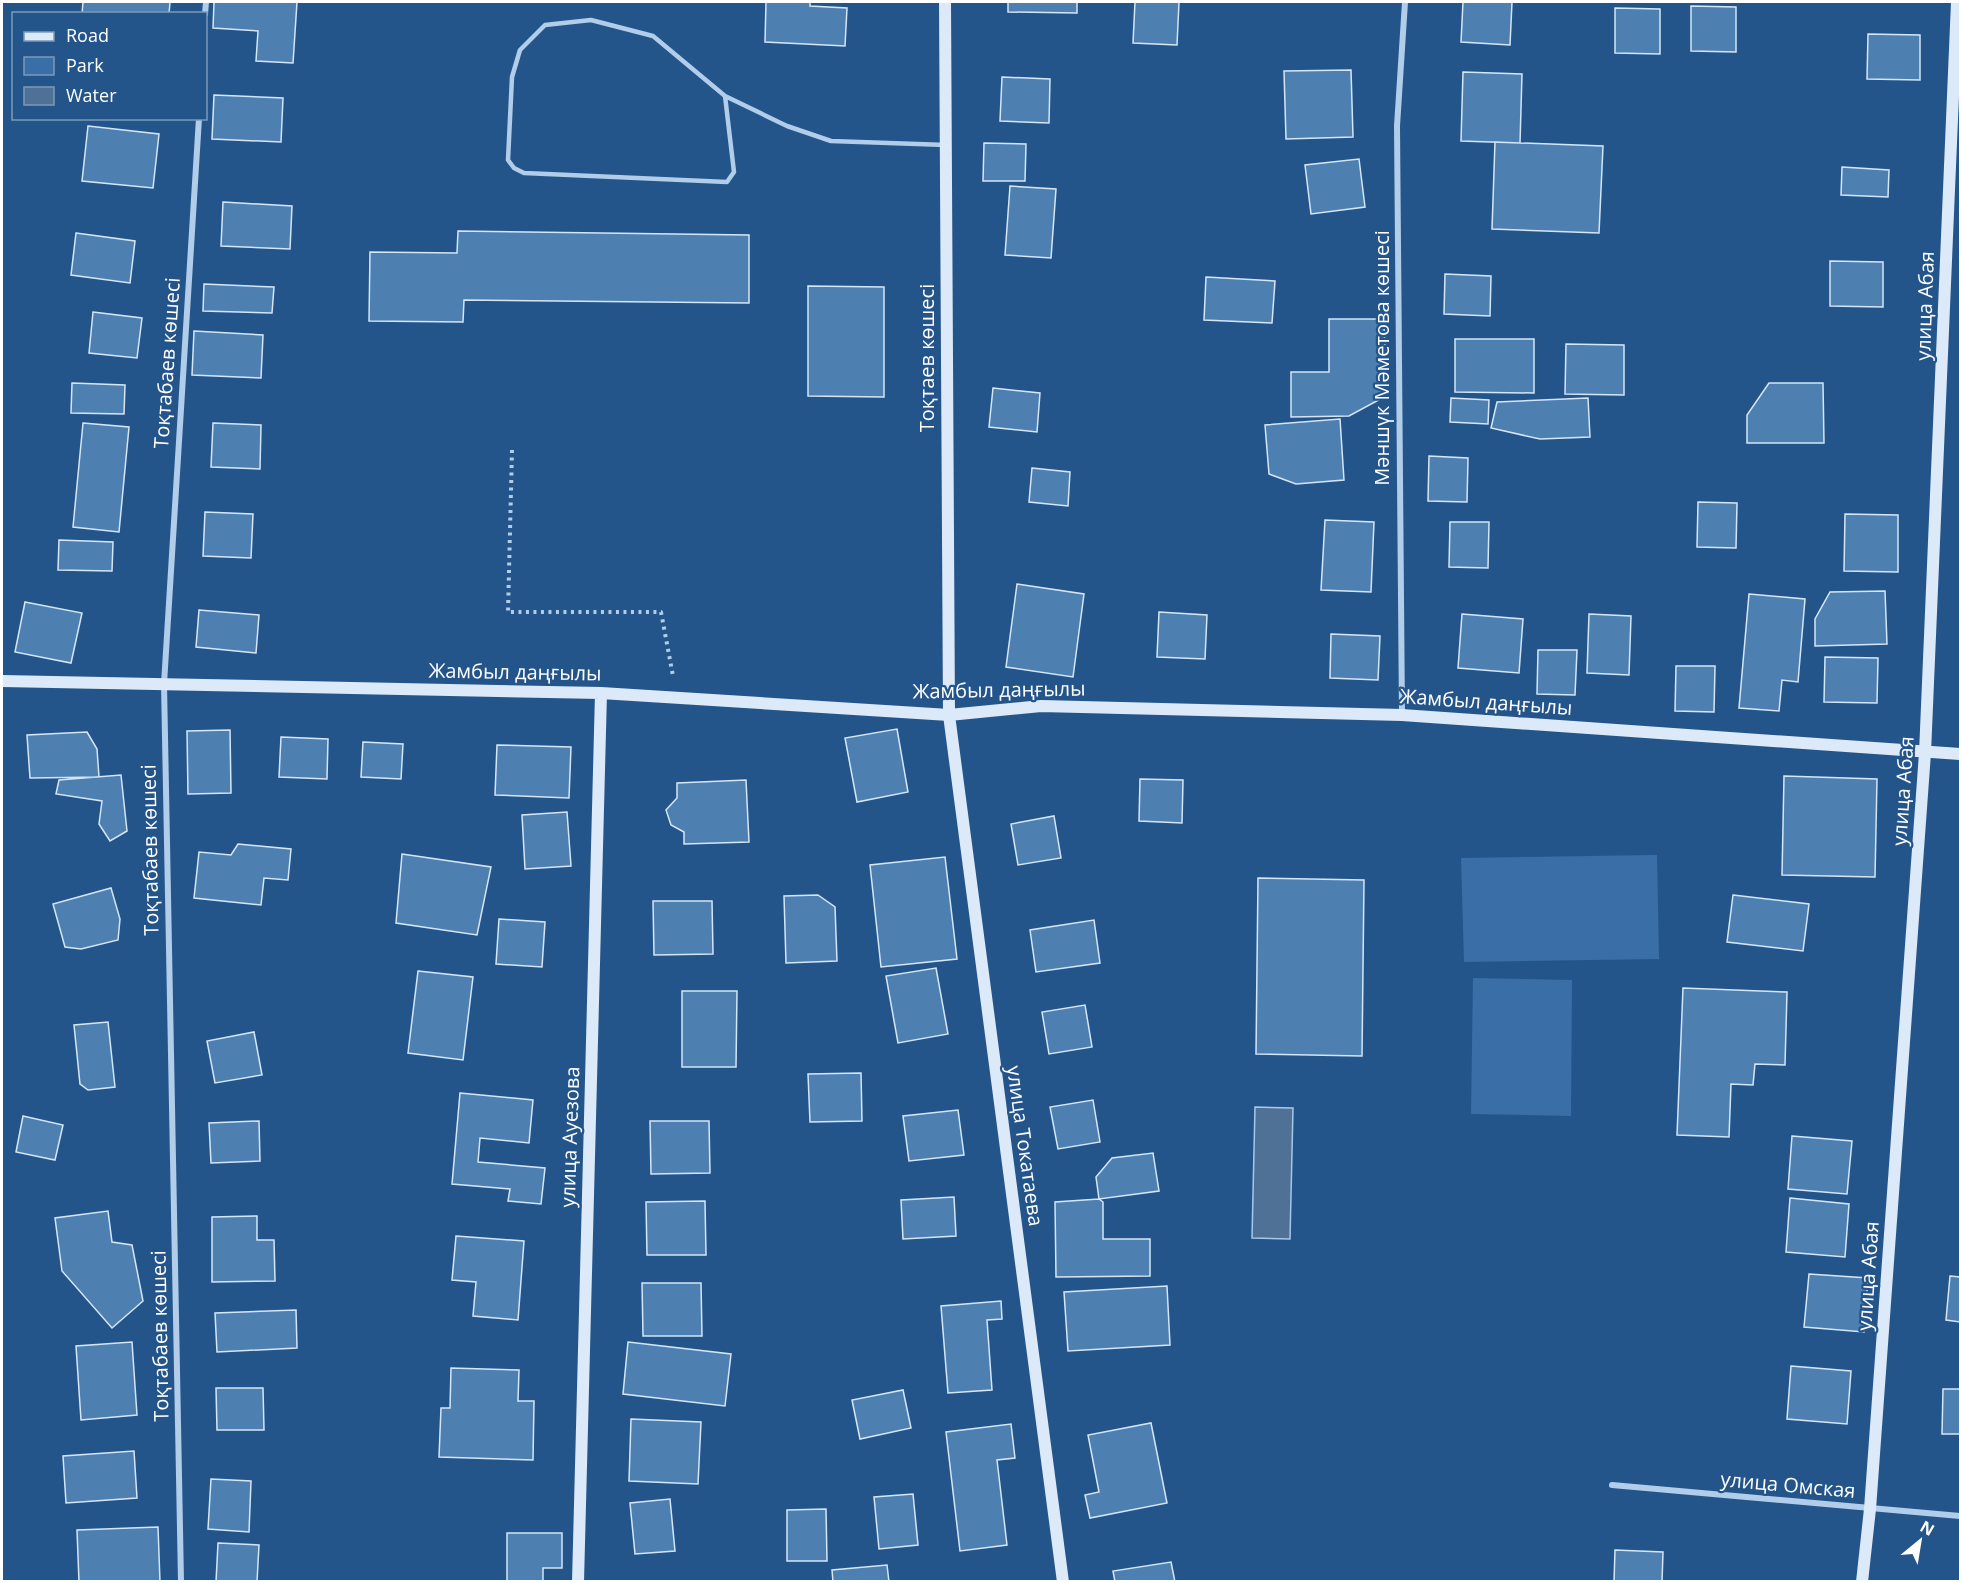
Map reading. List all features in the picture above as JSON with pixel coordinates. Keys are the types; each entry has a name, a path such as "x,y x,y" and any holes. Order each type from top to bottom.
{"street":[{"name":"Тоқтаев көшесі","path":"945,2 949,715"},
{"name":"Мәншүк Мәметова көшесі","path":"1402,715 1398,126 1405,2"},
{"name":"улица Абая","path":"1862,1581 1870,1509 1925,753 1957,2"},
{"name":"Тоқтабаев көшесі","path":"181,1581 164,684 199,120"},
{"name":"Жамбыл даңғылы","path":"2,681 602,693 949,715 1041,706 1402,715 1960,754"},
{"name":"улица Ауезова","path":"578,1581 602,693"},
{"name":"улица Токатаева","path":"949,715 1063,1581"},
{"name":"улица Омская","path":"1612,1485 1960,1516"}],"lane":[{"path":"725,96 734,172 726,182 524,172 514,168 508,160 512,77 520,50 545,25 591,20 653,36 725,96 787,126 831,141 946,145"}],"path":[{"path":"512,450 508,612 661,612 677,698"}],"green space":[{"path":"1657,855 1659,959 1464,962 1461,858"},
{"path":"1473,978 1572,980 1571,1116 1471,1114"}],"water":[{"path":"1255,1107 1293,1108 1290,1239 1252,1238"}],"building":[{"path":"83,2 170,2 169,12 82,12"},
{"path":"214,2 297,2 293,63 256,61 258,31 213,28"},
{"path":"766,2 810,2 810,6 847,8 845,46 765,42"},
{"path":"1008,2 1077,2 1077,13 1008,12"},
{"path":"1135,2 1179,2 1177,45 1133,43"},
{"path":"1463,2 1512,2 1510,45 1461,42"},
{"path":"1691,6 1736,7 1736,52 1691,51"},
{"path":"1615,8 1660,9 1660,54 1615,53"},
{"path":"1868,34 1920,35 1920,80 1867,79"},
{"path":"1351,70 1353,137 1286,139 1284,71"},
{"path":"1463,72 1522,74 1520,143 1461,141"},
{"path":"1002,77 1050,79 1049,123 1000,121"},
{"path":"214,95 283,98 281,142 212,139"},
{"path":"88,126 159,134 153,188 82,181"},
{"path":"1495,142 1603,146 1599,233 1492,229"},
{"path":"984,143 1026,144 1025,181 983,181"},
{"path":"1359,159 1365,207 1311,214 1305,165"},
{"path":"1842,167 1889,170 1888,197 1841,195"},
{"path":"1010,186 1056,189 1051,258 1005,255"},
{"path":"223,202 292,206 290,249 221,246"},
{"path":"458,231 749,235 749,303 464,300 463,322 369,321 370,252 457,253"},
{"path":"76,233 135,241 130,283 71,275"},
{"path":"1830,261 1883,262 1883,307 1830,306"},
{"path":"1445,274 1491,276 1490,316 1444,314"},
{"path":"1206,277 1275,281 1272,323 1204,320"},
{"path":"204,284 274,287 272,313 203,311"},
{"path":"808,286 884,287 884,397 808,396"},
{"path":"93,312 142,318 137,358 89,353"},
{"path":"1329,319 1384,319 1386,396 1349,416 1291,417 1291,372 1329,372"},
{"path":"194,331 263,335 261,378 192,375"},
{"path":"1455,339 1534,339 1534,393 1455,392"},
{"path":"1566,344 1624,345 1624,395 1565,394"},
{"path":"72,383 125,385 124,414 71,413"},
{"path":"1769,383 1823,383 1824,443 1747,443 1747,415"},
{"path":"993,388 1040,393 1037,432 989,427"},
{"path":"1451,398 1489,400 1488,424 1450,422"},
{"path":"1588,398 1590,437 1540,439 1491,428 1497,402"},
{"path":"1340,419 1344,480 1296,484 1269,474 1265,425"},
{"path":"83,423 129,427 119,532 73,527"},
{"path":"213,423 261,425 260,469 211,467"},
{"path":"1429,456 1468,458 1467,502 1428,501"},
{"path":"1032,468 1070,472 1068,506 1029,502"},
{"path":"1698,502 1737,503 1736,548 1697,547"},
{"path":"205,512 253,514 251,558 203,556"},
{"path":"1845,514 1898,515 1898,572 1844,571"},
{"path":"1325,520 1374,522 1371,592 1321,590"},
{"path":"1450,522 1489,522 1488,568 1449,567"},
{"path":"59,540 113,542 112,571 58,570"},
{"path":"1017,584 1084,594 1073,677 1006,667"},
{"path":"1885,591 1887,644 1815,646 1815,619 1830,592"},
{"path":"1749,594 1805,599 1798,682 1782,680 1779,711 1739,708"},
{"path":"25,602 82,613 71,663 15,652"},
{"path":"199,610 259,615 256,653 196,647"},
{"path":"1159,612 1207,615 1205,659 1157,657"},
{"path":"1462,614 1523,619 1519,673 1458,668"},
{"path":"1589,614 1631,616 1629,675 1587,673"},
{"path":"1331,634 1380,636 1378,680 1330,678"},
{"path":"1538,650 1577,650 1575,695 1537,694"},
{"path":"1825,657 1878,658 1877,703 1824,702"},
{"path":"1676,666 1715,666 1714,712 1675,711"},
{"path":"897,729 908,792 857,802 845,738"},
{"path":"230,730 231,793 188,794 187,731"},
{"path":"87,732 97,749 99,777 30,778 27,735"},
{"path":"281,737 328,739 327,779 279,777"},
{"path":"363,742 403,744 401,779 361,777"},
{"path":"497,745 571,747 569,798 495,795"},
{"path":"121,775 127,831 110,841 99,824 102,801 56,794 59,780"},
{"path":"1784,776 1877,779 1875,877 1782,875"},
{"path":"1140,779 1183,780 1182,823 1139,821"},
{"path":"746,780 749,842 684,844 684,832 671,825 666,810 677,798 677,783"},
{"path":"567,812 571,866 525,869 522,815"},
{"path":"1054,816 1061,858 1018,865 1011,824"},
{"path":"238,844 291,849 288,880 264,878 261,905 194,898 199,852 231,855"},
{"path":"402,854 491,867 477,935 396,923"},
{"path":"945,857 957,959 881,967 870,865"},
{"path":"1258,878 1364,880 1362,1056 1256,1054"},
{"path":"111,888 120,919 118,940 81,949 65,947 53,904"},
{"path":"818,895 835,907 837,961 786,963 784,896"},
{"path":"1733,895 1809,904 1803,951 1727,942"},
{"path":"653,901 712,901 713,954 654,955"},
{"path":"499,919 545,922 542,967 496,964"},
{"path":"1094,920 1100,963 1036,972 1030,930"},
{"path":"936,968 948,1034 898,1043 886,976"},
{"path":"418,971 473,977 463,1060 408,1053"},
{"path":"1683,988 1787,992 1785,1065 1755,1064 1753,1085 1731,1084 1729,1137 1677,1135"},
{"path":"682,991 737,991 736,1067 682,1067"},
{"path":"1085,1005 1092,1047 1049,1054 1042,1012"},
{"path":"108,1022 115,1087 88,1090 80,1084 74,1025"},
{"path":"254,1032 262,1075 215,1083 207,1041"},
{"path":"861,1073 862,1121 810,1122 808,1074"},
{"path":"460,1093 533,1100 529,1143 480,1138 478,1162 545,1168 541,1204 508,1201 510,1189 452,1184"},
{"path":"1093,1100 1100,1142 1058,1149 1050,1107"},
{"path":"958,1110 964,1155 909,1161 903,1116"},
{"path":"23,1116 63,1125 55,1160 16,1152"},
{"path":"259,1121 260,1161 211,1163 209,1123"},
{"path":"650,1121 709,1121 710,1173 651,1174"},
{"path":"1792,1136 1852,1141 1847,1194 1788,1189"},
{"path":"1153,1153 1159,1191 1099,1199 1096,1177 1112,1158"},
{"path":"954,1197 956,1236 903,1239 901,1200"},
{"path":"1790,1198 1849,1204 1845,1257 1786,1252"},
{"path":"1099,1199 1103,1202 1103,1239 1150,1239 1150,1276 1056,1277 1055,1202"},
{"path":"705,1201 706,1255 647,1255 646,1202"},
{"path":"108,1211 112,1242 132,1245 143,1301 112,1328 62,1271 55,1218"},
{"path":"257,1216 257,1240 274,1240 275,1281 212,1282 212,1217"},
{"path":"456,1236 524,1241 518,1320 473,1316 476,1282 452,1280"},
{"path":"1809,1274 1868,1278 1864,1332 1804,1327"},
{"path":"1950,1276 1960,1277 1960,1322 1946,1320"},
{"path":"642,1283 701,1283 702,1336 643,1336"},
{"path":"1167,1286 1170,1345 1068,1351 1064,1292"},
{"path":"1001,1301 1002,1319 987,1320 992,1390 948,1393 941,1306"},
{"path":"296,1310 297,1348 217,1352 215,1313"},
{"path":"132,1342 137,1415 81,1420 76,1346"},
{"path":"628,1342 731,1354 725,1406 623,1394"},
{"path":"1791,1366 1851,1371 1847,1424 1787,1419"},
{"path":"451,1368 519,1370 518,1401 534,1401 533,1460 439,1457 441,1408 450,1408"},
{"path":"216,1388 263,1388 264,1430 217,1430"},
{"path":"1943,1389 1960,1389 1960,1434 1942,1434"},
{"path":"903,1390 911,1428 860,1439 852,1400"},
{"path":"631,1419 701,1422 698,1484 629,1481"},
{"path":"1151,1423 1167,1503 1090,1518 1085,1495 1099,1492 1088,1435"},
{"path":"1011,1424 1015,1458 997,1460 1007,1545 960,1551 946,1432"},
{"path":"134,1451 137,1498 66,1503 63,1456"},
{"path":"211,1479 251,1481 249,1532 208,1529"},
{"path":"913,1494 918,1545 879,1549 874,1497"},
{"path":"670,1499 675,1551 635,1554 630,1503"},
{"path":"826,1509 827,1561 787,1561 787,1510"},
{"path":"158,1527 160,1582 79,1582 77,1530"},
{"path":"507,1533 562,1533 562,1568 543,1568 543,1582 507,1582"},
{"path":"218,1543 259,1545 257,1582 216,1582"},
{"path":"1615,1550 1663,1552 1662,1582 1614,1582"},
{"path":"1171,1562 1175,1582 1115,1582 1113,1571"},
{"path":"887,1565 889,1582 833,1582 832,1570"}]}
